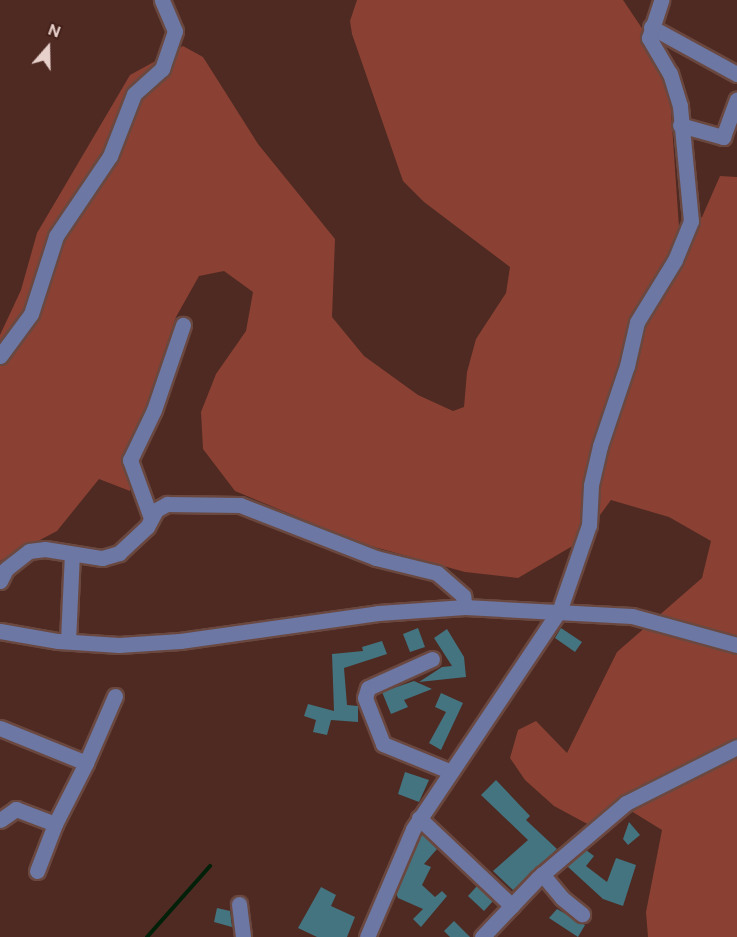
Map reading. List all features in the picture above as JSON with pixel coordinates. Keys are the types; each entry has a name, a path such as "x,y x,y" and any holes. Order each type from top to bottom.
{"street":[{"path":"0,357 32,314 56,236 110,156 134,94 162,69 176,31 162,0"},
{"path":"367,937 393,869 419,818 449,771 501,701 560,609 589,525 591,485 600,446 627,366 637,322 675,260 691,221 680,125 680,106 669,74 653,52 649,39 661,0"},
{"path":"651,27 737,74"},
{"path":"680,125 723,137 737,99"},
{"path":"152,518 130,460 154,410 183,325"},
{"path":"0,581 6,569 29,551 45,549 102,558 119,553 152,518 156,510 167,504 240,505 376,558 437,573 463,596 465,607"},
{"path":"68,641 72,554"},
{"path":"0,631 68,641 119,645 180,641 378,612 465,607 560,609 632,616 737,645"},
{"path":"432,659 368,688 365,698 383,744 449,771"},
{"path":"37,871 55,824 86,763 115,696"},
{"path":"0,728 86,763"},
{"path":"482,937 542,874 626,803 737,747"},
{"path":"0,820 16,809 55,824"},
{"path":"419,818 512,906"},
{"path":"542,874 582,914"},
{"path":"239,904 243,912 243,937"}],"shaded area":[{"path":"357,0 623,0 668,67 679,227 702,217 720,176 737,177 737,937 648,937 646,912 662,830 623,806 593,827 554,806 525,780 510,758 518,730 536,721 567,753 617,652 702,578 711,541 669,517 611,500 581,541 518,578 465,572 360,543 235,491 203,449 201,412 216,374 246,331 253,292 224,271 199,276 176,317 144,412 130,491 99,479 57,531 0,561 0,335 21,290 37,233 130,75 183,46 203,57 258,144 335,239 332,317 364,356 418,395 453,411 464,407 467,372 476,339 506,293 510,267 424,202 403,181 352,34 350,21"}],"building":[{"path":"418,628 425,647 410,652 403,634"},
{"path":"561,628 582,642 575,652 555,638"},
{"path":"447,629 464,657 466,677 419,682 442,667 452,666 434,638"},
{"path":"382,641 387,654 344,668 347,705 358,706 358,722 331,720 327,735 313,732 316,720 304,716 308,704 334,711 332,654 363,651 362,647"},
{"path":"414,681 432,689 404,700 408,707 391,714 382,692"},
{"path":"441,693 463,703 441,750 429,743 446,712 435,707"},
{"path":"405,772 429,780 419,802 398,794"},
{"path":"496,780 530,816 526,820 557,849 513,890 493,871 528,840 481,795"},
{"path":"629,822 640,835 628,845 623,839"},
{"path":"422,834 437,849 424,864 431,867 422,885 435,897 442,891 447,896 421,927 413,919 423,909 398,898 396,893"},
{"path":"586,850 594,856 586,866 607,882 616,858 636,865 623,906 603,899 567,866"},
{"path":"477,886 493,901 484,911 468,896"},
{"path":"321,887 336,895 331,906 355,917 347,937 317,937 298,928"},
{"path":"217,908 230,911 232,927 214,922"},
{"path":"557,909 585,925 578,937 549,918"},
{"path":"454,921 470,937 450,937 444,931"}],"waterway":[{"path":"147,937 210,866"}]}
